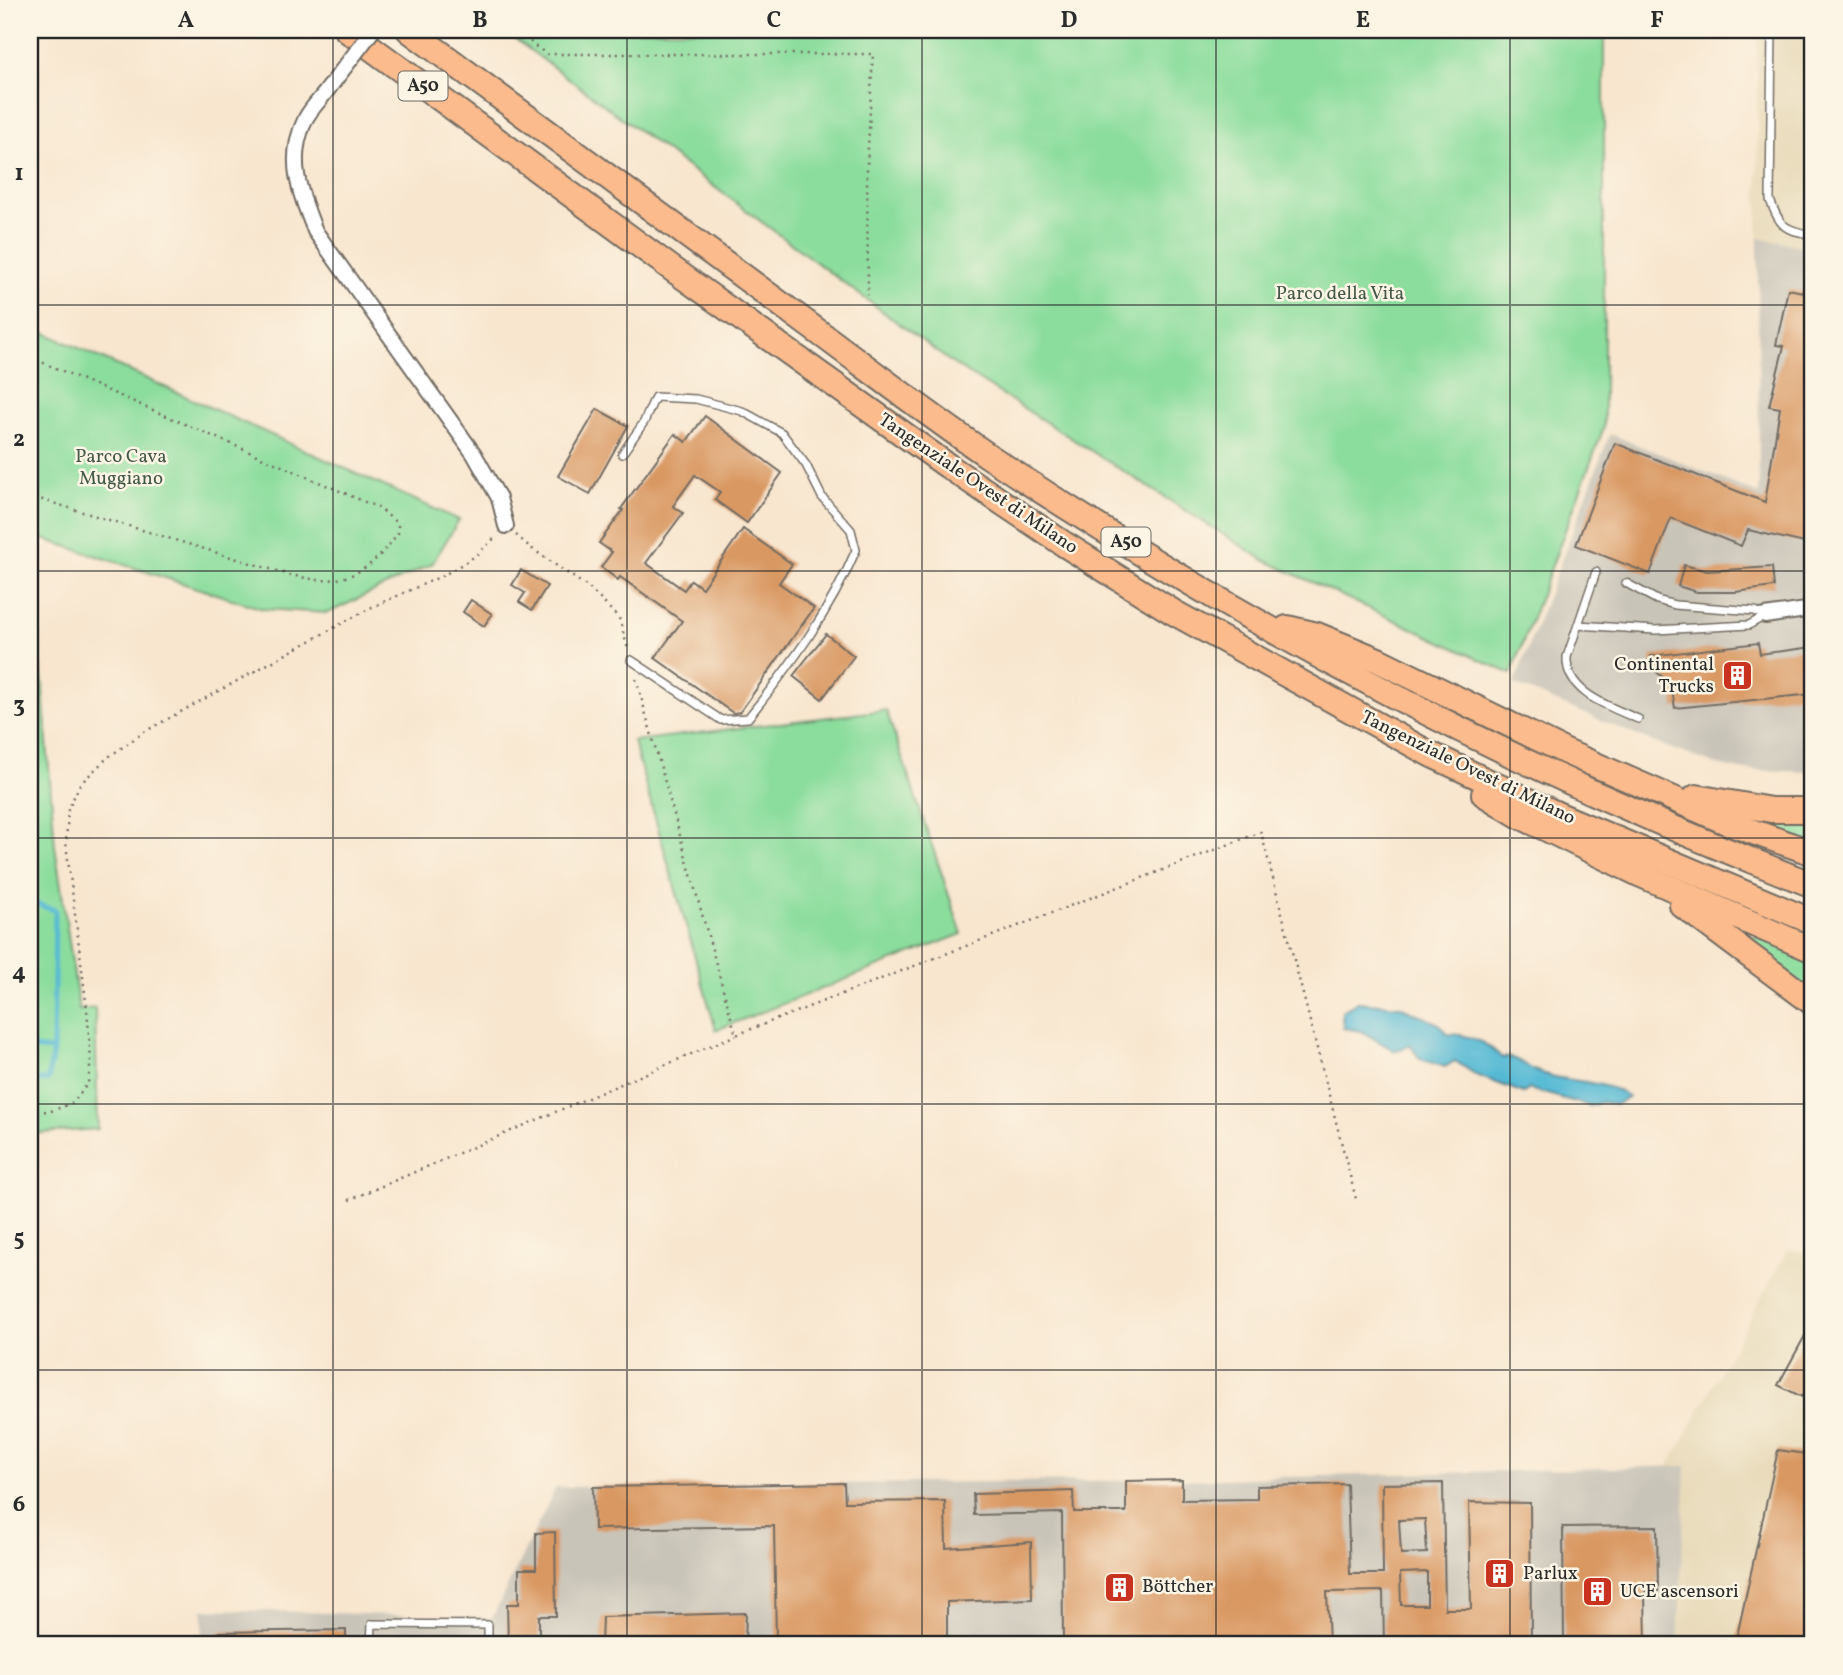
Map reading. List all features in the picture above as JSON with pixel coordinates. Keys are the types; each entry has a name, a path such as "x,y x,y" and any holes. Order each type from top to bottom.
{"highway":[{"name":"Tangenziale Ovest di Milano","path":"347,30 948,466 1064,544 1173,612 1430,754 1559,815 1813,922"},
{"name":"Tangenziale Ovest di Milano","path":"409,30 989,456 1255,620 1382,688 1570,781 1674,828 1813,885"},
{"path":"1255,620 1317,635 1378,660 1566,752 1731,824 1813,853"},
{"path":"1566,752 1707,800 1771,810 1813,810"},
{"path":"1430,754 1468,784 1520,816 1639,874 1813,950"},
{"path":"1639,874 1813,1003"}],"street":[{"path":"373,30 305,119 294,161 300,193 315,231 474,454 499,498 506,526"},
{"path":"1765,616 1813,609"}],"lane":[{"path":"1772,30 1770,200 1779,222 1790,229 1813,235"},
{"path":"622,454 643,422 655,397 696,399 742,411 782,433 806,465 822,497 850,530 856,550 825,612 780,678 748,718 721,720 631,660"},
{"path":"1596,572 1567,657 1567,666 1570,676 1598,701 1638,719"},
{"path":"1626,583 1657,600 1675,605 1755,611 1765,616"},
{"path":"1578,625 1655,630 1749,625 1765,616"},
{"path":"371,1645 372,1624 488,1625 488,1645"}],"path":[{"path":"522,30 532,44 547,54 873,54 867,166 868,295"},
{"path":"30,357 379,508 398,524 398,533 376,562 349,576 327,581 290,575 30,496"},
{"path":"30,1112 51,1111 74,1102 88,1083 91,1060 87,1010 66,844 68,810 80,784 107,758 144,732 370,608 444,575 493,542 506,526 531,548 589,588 619,618 736,1035"},
{"path":"349,1200 736,1035 1261,832 1357,1203"}],"shaded area":[{"path":"1757,30 1813,30 1813,248 1758,238"},
{"path":"1758,238 1813,248 1813,772 1740,770 1717,765 1650,741 1514,684 1610,434 1759,494"},
{"path":"1788,1249 1813,1255 1813,1645 1678,1645 1686,1467 1667,1469"},
{"path":"1686,1466 1678,1645 202,1645 203,1609 492,1618 556,1487 1182,1480"}],"green space":[{"name":"Parco della Vita","path":"503,30 1604,30 1604,427 1511,674 1264,560 952,363"},
{"name":"Parco Cava Muggiano","path":"30,326 459,520 432,564 328,613 263,609 31,535 55,846 79,1010 95,1008 98,1129 30,1134"},
{"path":"886,710 962,934 716,1030 633,741"},
{"path":"1813,815 1813,847 1755,825 1752,818"},
{"path":"1754,936 1813,955 1813,996 1748,942"}],"water":[{"path":"1358,1002 1400,1006 1439,1024 1447,1034 1470,1037 1484,1043 1502,1058 1515,1059 1547,1075 1608,1087 1629,1097 1615,1105 1602,1102 1590,1106 1529,1089 1524,1093 1478,1076 1455,1061 1445,1067 1420,1059 1410,1045 1395,1051 1361,1031 1343,1028 1342,1011"}],"building":[{"path":"1788,289 1813,294 1813,545 1748,530 1741,546 1671,518 1650,574 1576,545 1615,443 1765,502 1780,408 1769,406 1784,346 1776,345"},
{"path":"597,409 628,426 590,494 558,476"},
{"path":"705,416 782,473 747,523 715,500 720,492 695,475 673,506 683,513 646,563 684,590 691,580 702,588 743,529 792,564 779,583 814,608 740,712 733,713 655,658 682,621 620,577 618,580 601,567 612,552 599,543 623,510 621,509 675,434 686,442"},
{"path":"1684,565 1707,571 1772,567 1774,587 1735,592 1697,592 1678,586"},
{"path":"521,570 547,586 532,610 519,602 525,593 512,585"},
{"path":"471,600 492,614 484,626 463,612"},
{"path":"826,634 854,656 822,699 793,676"},
{"name":"Continental Trucks","path":"1758,643 1760,654 1813,647 1813,664 1810,664 1813,694 1675,708 1671,684 1653,669 1651,656"},
{"path":"1813,1321 1813,1395 1805,1393 1802,1397 1778,1385"},
{"path":"1778,1450 1813,1455 1813,1531 1807,1560 1813,1561 1813,1645 1735,1645"},
{"path":"1182,1480 1182,1500 1257,1499 1257,1486 1347,1484 1350,1574 1383,1574 1382,1484 1443,1483 1445,1609 1471,1609 1469,1502 1530,1503 1531,1645 1384,1645 1383,1591 1327,1592 1329,1645 1063,1645 1062,1513 974,1515 973,1494 1073,1491 1074,1512 1126,1512 1126,1481","holes":["1425,1519 1427,1553 1401,1554 1399,1520","1427,1572 1427,1605 1401,1605 1400,1573"]},
{"path":"844,1483 845,1502 945,1501 946,1548 1031,1542 1032,1599 947,1602 947,1645 821,1645 821,1639 776,1640 774,1526 594,1529 593,1487"},
{"name":"UCE ascensori","path":"1657,1526 1658,1591 1645,1592 1646,1645 1564,1645 1563,1527"},
{"path":"555,1532 556,1616 539,1616 539,1645 508,1645 507,1604 519,1604 519,1569 536,1569 536,1533"},
{"path":"746,1613 745,1645 601,1645 602,1617"},
{"path":"346,1630 346,1645 220,1645 219,1632"}],"waterway":[{"path":"30,902 55,910 53,1050 48,1080 30,1081"},
{"path":"30,1048 53,1050"}],"place":[{"name":"Continental Trucks","path":"1737,676"},
{"name":"Parlux","path":"1500,1574"},
{"name":"Böttcher","path":"1119,1587"},
{"name":"UCE ascensori","path":"1597,1592"}]}
